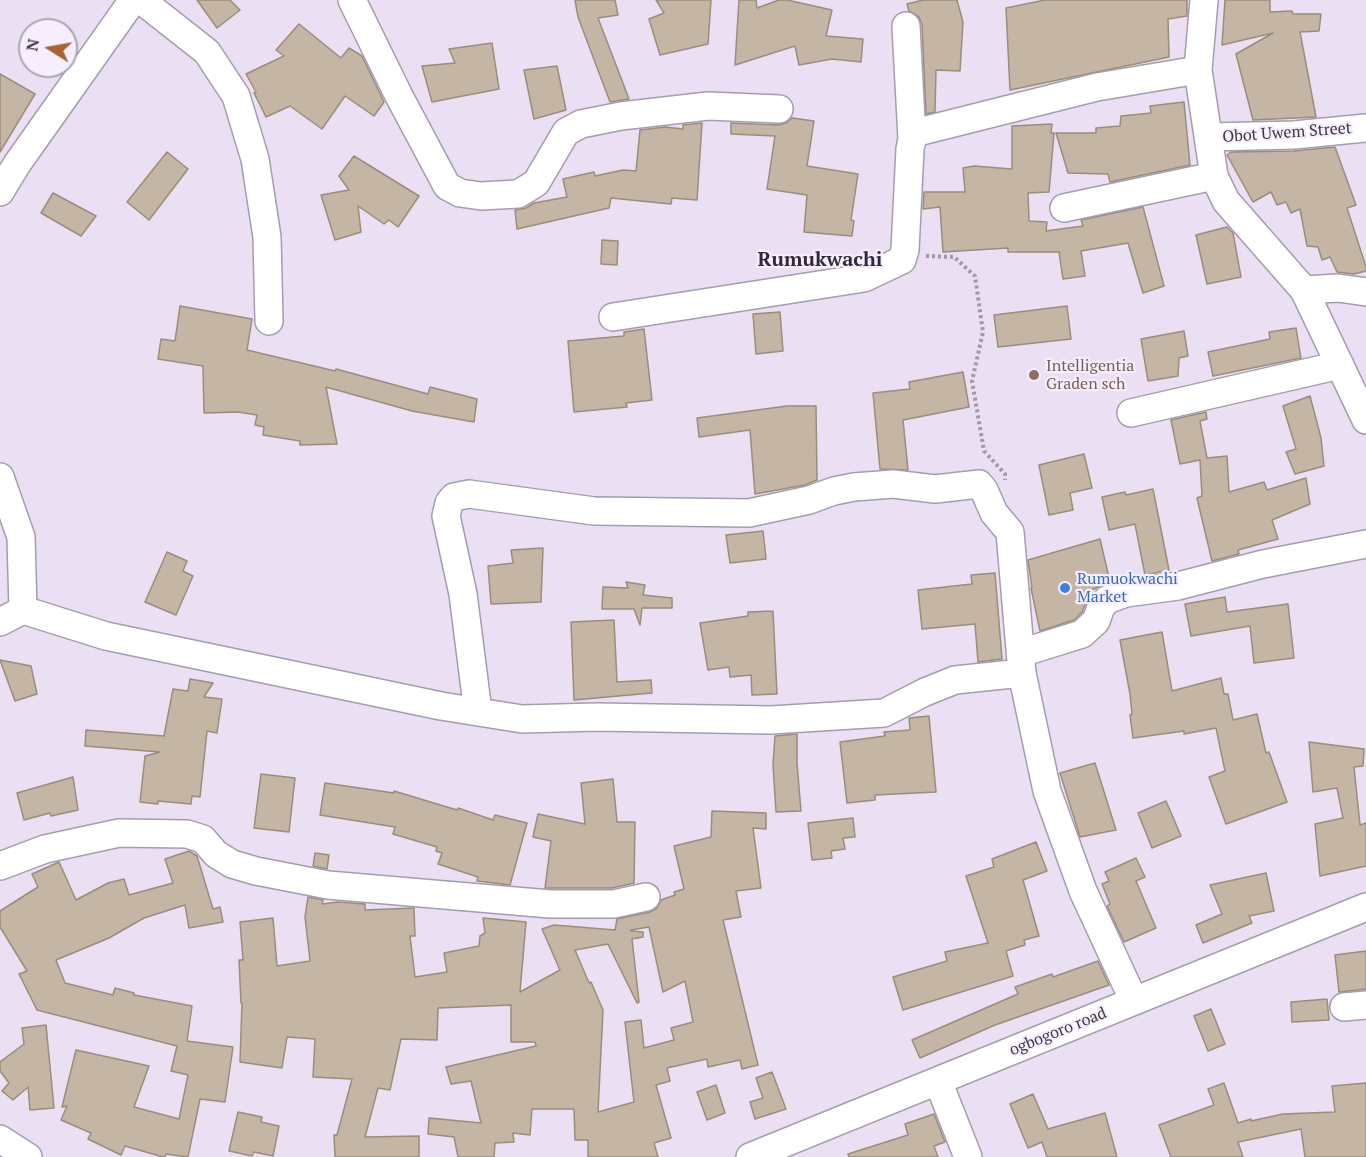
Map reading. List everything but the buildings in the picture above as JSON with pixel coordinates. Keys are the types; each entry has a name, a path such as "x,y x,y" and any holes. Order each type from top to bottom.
{"street":[{"path":"0,192 17,164 134,0"},
{"path":"141,0 207,52 236,96 255,159 267,237 269,321"},
{"path":"352,0 399,96 447,186 460,193 481,196 518,194 527,189 536,183 566,132 581,124 621,116 708,106 779,109"},
{"path":"1204,0 1198,70 1214,176 1226,201 1304,290 1366,420"},
{"path":"613,317 864,278 902,260 912,139 906,26"},
{"path":"912,139 918,132 1086,90 1198,70"},
{"name":"Obot Uwem Street","path":"1209,137 1294,135 1366,128"},
{"path":"1064,208 1214,176"},
{"path":"1304,290 1338,288 1366,292"},
{"path":"1131,413 1340,365"},
{"path":"0,477 21,537 11,616 441,706 522,719 811,719 884,713 955,680 1022,663 1082,634 1096,621 1101,607 1107,600 1126,593 1178,586 1263,564 1366,544"},
{"path":"478,712 463,594 446,516 449,503 454,497 469,494 594,511 749,513 855,487 893,484 935,489 979,484 994,513 1010,532 1022,663 1047,791 1083,891 1134,1001"},
{"path":"0,866 45,849 119,833 187,834 202,839 216,854 232,864 255,871 328,885 550,904 614,904 646,897"},
{"name":"ogbogoro road","path":"750,1157 1366,907"},
{"path":"938,1081 968,1157"},
{"path":"0,1139 28,1157"}],"path":[{"path":"903,255 954,257 975,276 983,332 972,381 984,452 1005,474 1006,486"}],"place":[{"name":"Intelligentia Graden sch","path":"1034,375"},
{"name":"Rumuokwachi Market","path":"1065,588"}],"district":[{"name":"Rumukwachi","path":"820,260"}]}
